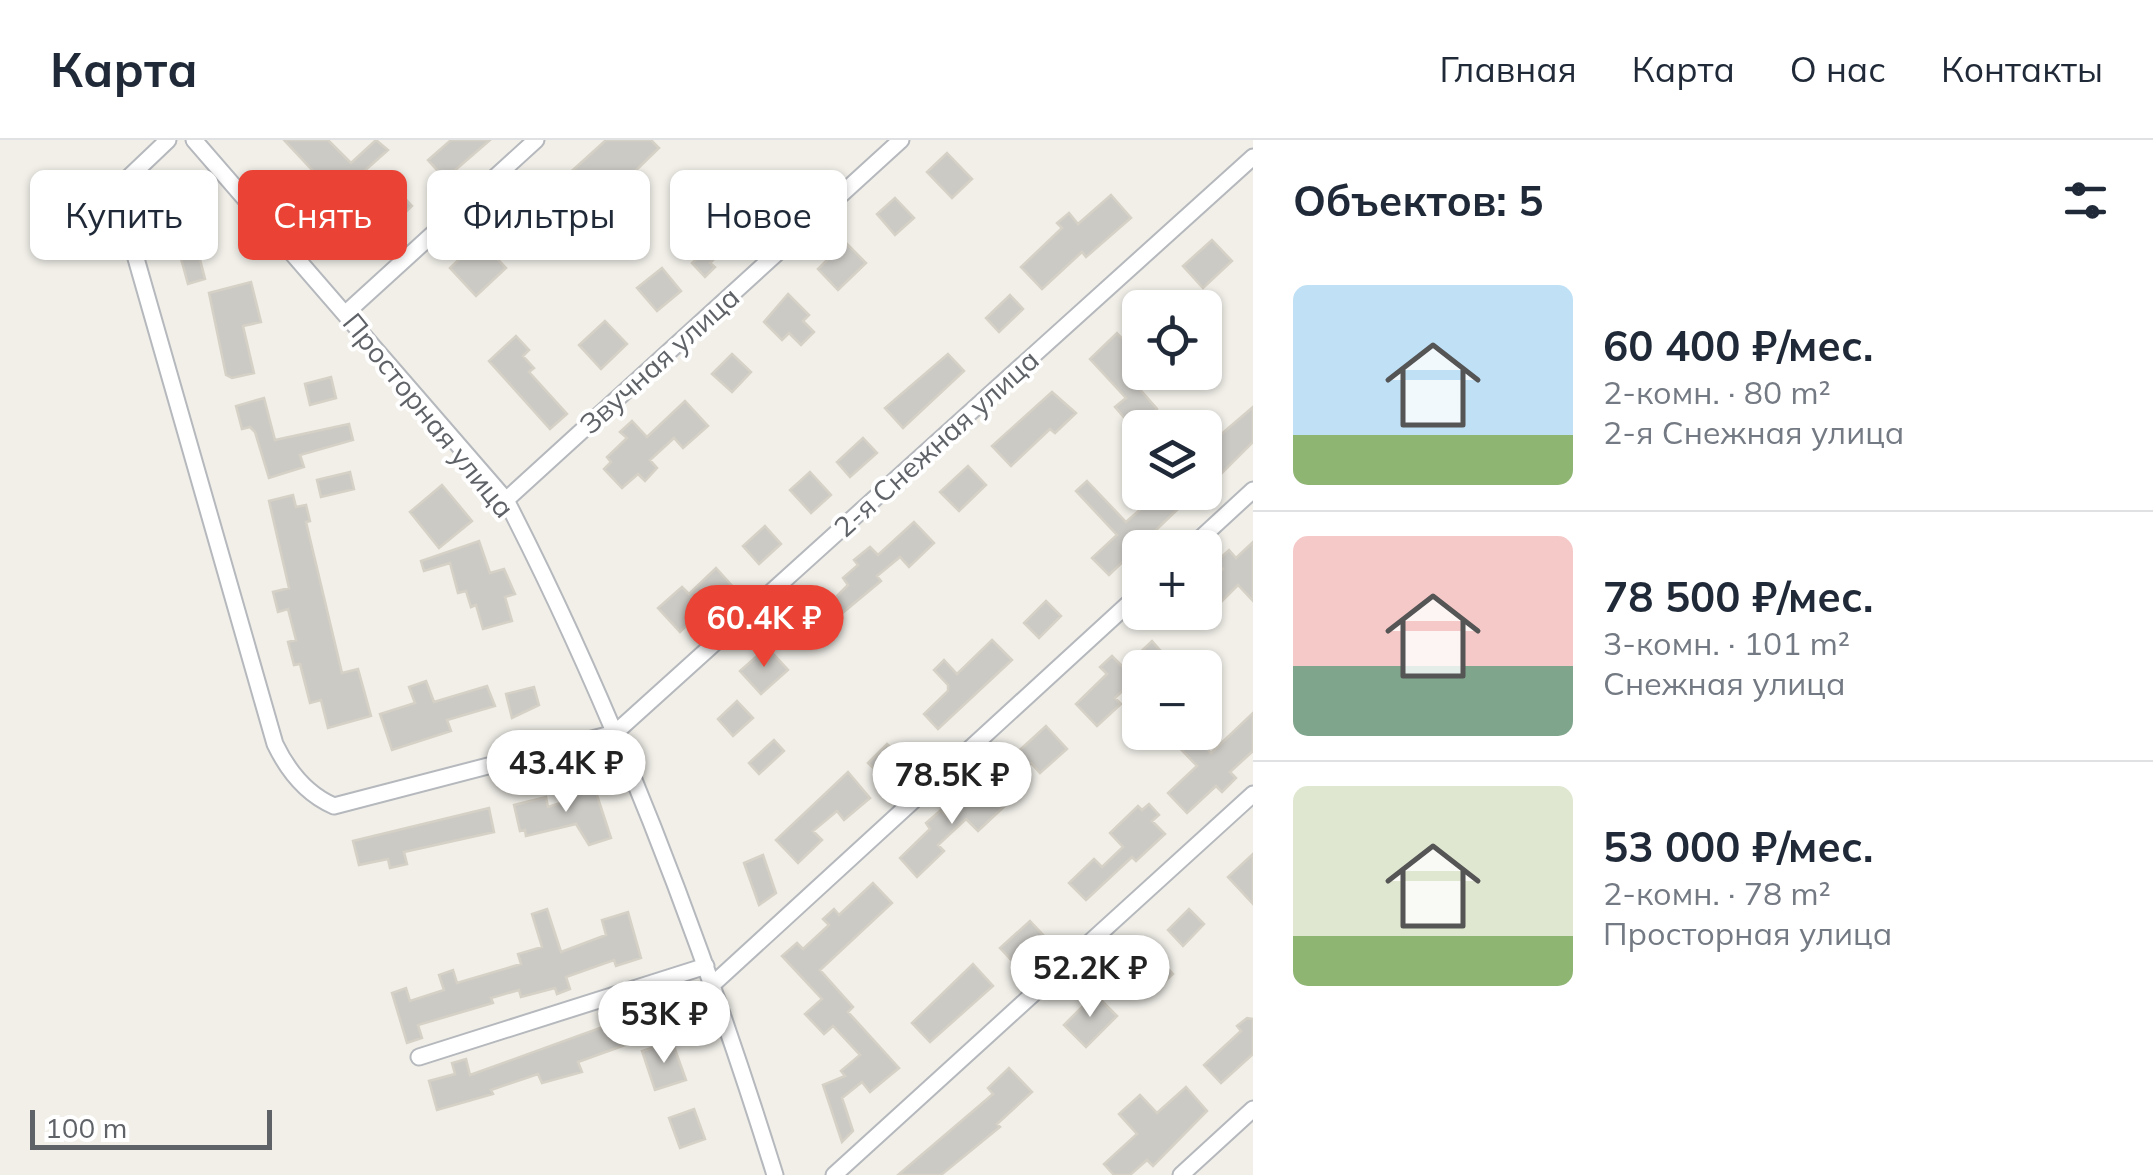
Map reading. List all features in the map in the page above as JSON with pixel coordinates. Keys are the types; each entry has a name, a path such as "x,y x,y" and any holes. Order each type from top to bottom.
{"street":[{"name":"2-я Снежная улица","path":"168,140 125,181 121,206 274,744 285,766 317,799 334,806 615,733 1253,157"},
{"name":"Просторная улица","path":"194,140 506,500 615,733 706,966 775,1175"},
{"path":"346,314 536,140"},
{"name":"Звучная улица","path":"506,500 901,140"},
{"path":"1210,530 1253,490"},
{"path":"712,985 1122,609"},
{"path":"834,1175 1253,794"},
{"path":"420,1057 706,966"},
{"path":"1180,1175 1253,1109"}],"building":[{"path":"284,140 328,140 351,163 376,140 388,150 366,170 312,170"},
{"path":"451,140 490,140 455,170 437,170 428,160"},
{"path":"606,140 651,140 659,148 636,170 573,170"},
{"path":"947,153 972,179 952,198 927,172"},
{"path":"1111,195 1131,218 1086,257 1082,252 1042,289 1021,267 1062,228 1057,223 1069,213 1078,224"},
{"path":"895,198 914,218 895,235 877,214"},
{"path":"1212,240 1232,261 1203,288 1183,266"},
{"path":"847,244 866,263 838,290 818,269 827,260 847,260"},
{"path":"181,260 200,260 205,279 188,284"},
{"path":"458,260 498,260 506,268 476,296 450,268"},
{"path":"713,260 710,263 715,267 705,277 692,263"},
{"path":"662,268 681,291 657,311 637,288"},
{"path":"251,282 261,322 243,326 254,373 232,378 226,375 209,293"},
{"path":"788,294 809,315 803,321 814,332 801,345 789,333 782,340 764,322"},
{"path":"1010,295 1023,309 999,332 986,318"},
{"path":"605,321 627,344 601,369 579,345"},
{"path":"1117,333 1122,338 1122,390 1140,390 1157,409 1122,410 1122,415 1115,407 1126,398 1090,359"},
{"path":"516,336 529,350 523,356 534,368 529,372 567,414 550,429 489,361"},
{"path":"732,354 751,372 732,392 712,374"},
{"path":"948,354 964,371 903,428 885,408"},
{"path":"331,377 336,398 310,405 305,384"},
{"path":"1052,392 1076,413 1055,433 1050,429 1011,466 992,446"},
{"path":"264,398 275,440 349,424 353,440 300,455 304,467 269,478 255,432 250,427 242,429 236,406"},
{"path":"685,401 708,426 683,448 674,438 650,460 657,468 645,481 638,474 622,488 604,469 611,462 607,457 627,438 620,432 632,421 647,437"},
{"path":"1253,407 1253,442 1222,473 1222,433"},
{"path":"863,438 877,453 850,477 837,462"},
{"path":"968,466 986,485 959,511 940,492"},
{"path":"350,472 354,489 321,497 317,480"},
{"path":"810,472 831,495 811,513 790,490"},
{"path":"1087,481 1126,522 1140,510 1177,510 1156,530 1122,530 1122,563 1109,575 1092,558 1117,535 1076,491"},
{"path":"442,485 472,521 439,548 410,512"},
{"path":"293,495 296,507 306,505 310,521 306,522 342,673 358,669 371,716 328,728 321,700 310,703 300,664 294,665 288,642 296,640 288,609 278,612 273,592 289,588 269,501"},
{"path":"914,522 934,543 909,567 900,557 877,576 881,581 822,630 828,637 817,647 798,626 805,620 802,617 823,597 829,604 848,585 843,578 858,565 854,560 870,547 878,555"},
{"path":"765,526 781,544 759,564 743,546"},
{"path":"479,541 490,573 504,569 515,594 505,597 512,621 483,629 476,605 471,607 466,591 458,593 450,563 424,571 421,561"},
{"path":"1253,542 1253,601 1238,585 1222,601 1222,556 1229,550 1236,558"},
{"path":"716,568 734,588 719,602 715,598 680,632 658,608 682,587 689,594"},
{"path":"1046,601 1061,616 1039,638 1024,623"},
{"path":"992,640 1012,660 938,729 924,714 948,691 948,685 934,670 944,660 957,674"},
{"path":"1152,641 1160,650 1143,650"},
{"path":"767,647 788,670 761,694 740,671"},
{"path":"1112,656 1122,666 1122,691 1115,698 1121,704 1097,726 1076,704 1107,674 1100,667"},
{"path":"426,681 434,702 487,686 495,706 447,720 451,731 392,750 380,714 415,703 409,687"},
{"path":"534,687 539,705 512,718 506,694"},
{"path":"737,701 753,718 733,736 718,719"},
{"path":"1253,713 1253,751 1230,772 1236,778 1222,792 1216,786 1187,813 1168,793 1197,766 1182,750 1211,753 1222,750 1222,743"},
{"path":"1046,726 1067,749 1040,773 1031,763 1020,773 1009,760"},
{"path":"774,740 784,751 759,774 749,763"},
{"path":"887,744 908,764 889,783 868,763"},
{"path":"848,772 870,798 844,820 837,811 813,831 822,840 798,863 776,840"},
{"path":"592,780 611,838 589,845 576,824 526,836 525,830 520,831 514,805 546,797 548,807 573,799 569,788"},
{"path":"985,782 1006,805 978,831 966,819 938,845 944,851 917,877 900,858 930,829 926,823 941,810 947,817"},
{"path":"1149,804 1159,815 1152,821 1165,834 1136,861 1132,857 1086,900 1069,883 1094,859 1102,867 1123,847 1110,833 1138,806 1142,810"},
{"path":"489,808 494,832 404,852 407,864 390,868 388,859 359,865 353,841"},
{"path":"1253,854 1253,904 1228,877"},
{"path":"763,855 776,893 759,905 744,863"},
{"path":"873,883 892,903 820,970 853,1007 848,1012 899,1068 870,1092 862,1082 842,1098 853,1131 842,1142 823,1085 845,1076 841,1071 860,1055 833,1026 824,1034 805,1014 822,999 782,956 797,943 803,949 829,925 823,919 834,909 839,915"},
{"path":"547,909 561,952 606,935 602,920 628,912 641,958 616,966 614,960 566,977 570,989 557,994 555,988 521,997 519,990 491,998 493,1003 418,1025 422,1038 407,1043 392,993 406,988 410,1001 444,990 439,975 453,970 457,983 521,964 518,954 542,947 532,914"},
{"path":"1189,909 1204,924 1183,946 1168,930"},
{"path":"1030,921 1046,938 1017,966 1000,948"},
{"path":"1149,948 1173,974 1157,989 1137,968 1141,964 1137,960"},
{"path":"973,964 993,986 930,1042 912,1023"},
{"path":"1095,994 1117,1016 1086,1047 1064,1025"},
{"path":"1247,1018 1253,1019 1253,1054 1221,1083 1204,1065 1241,1031 1237,1026"},
{"path":"619,1021 628,1044 578,1062 582,1072 542,1083 538,1074 491,1090 493,1094 437,1110 429,1081 455,1074 452,1063 466,1059 470,1075"},
{"path":"672,1041 686,1080 655,1090 642,1051"},
{"path":"1009,1068 1032,1092 997,1124 1000,1127 941,1175 898,1175 993,1094 988,1088"},
{"path":"1186,1087 1207,1111 1153,1166 1147,1160 1130,1175 1114,1175 1104,1164 1137,1134 1119,1114 1140,1095 1157,1113"},
{"path":"694,1109 705,1139 680,1148 669,1118"}]}
